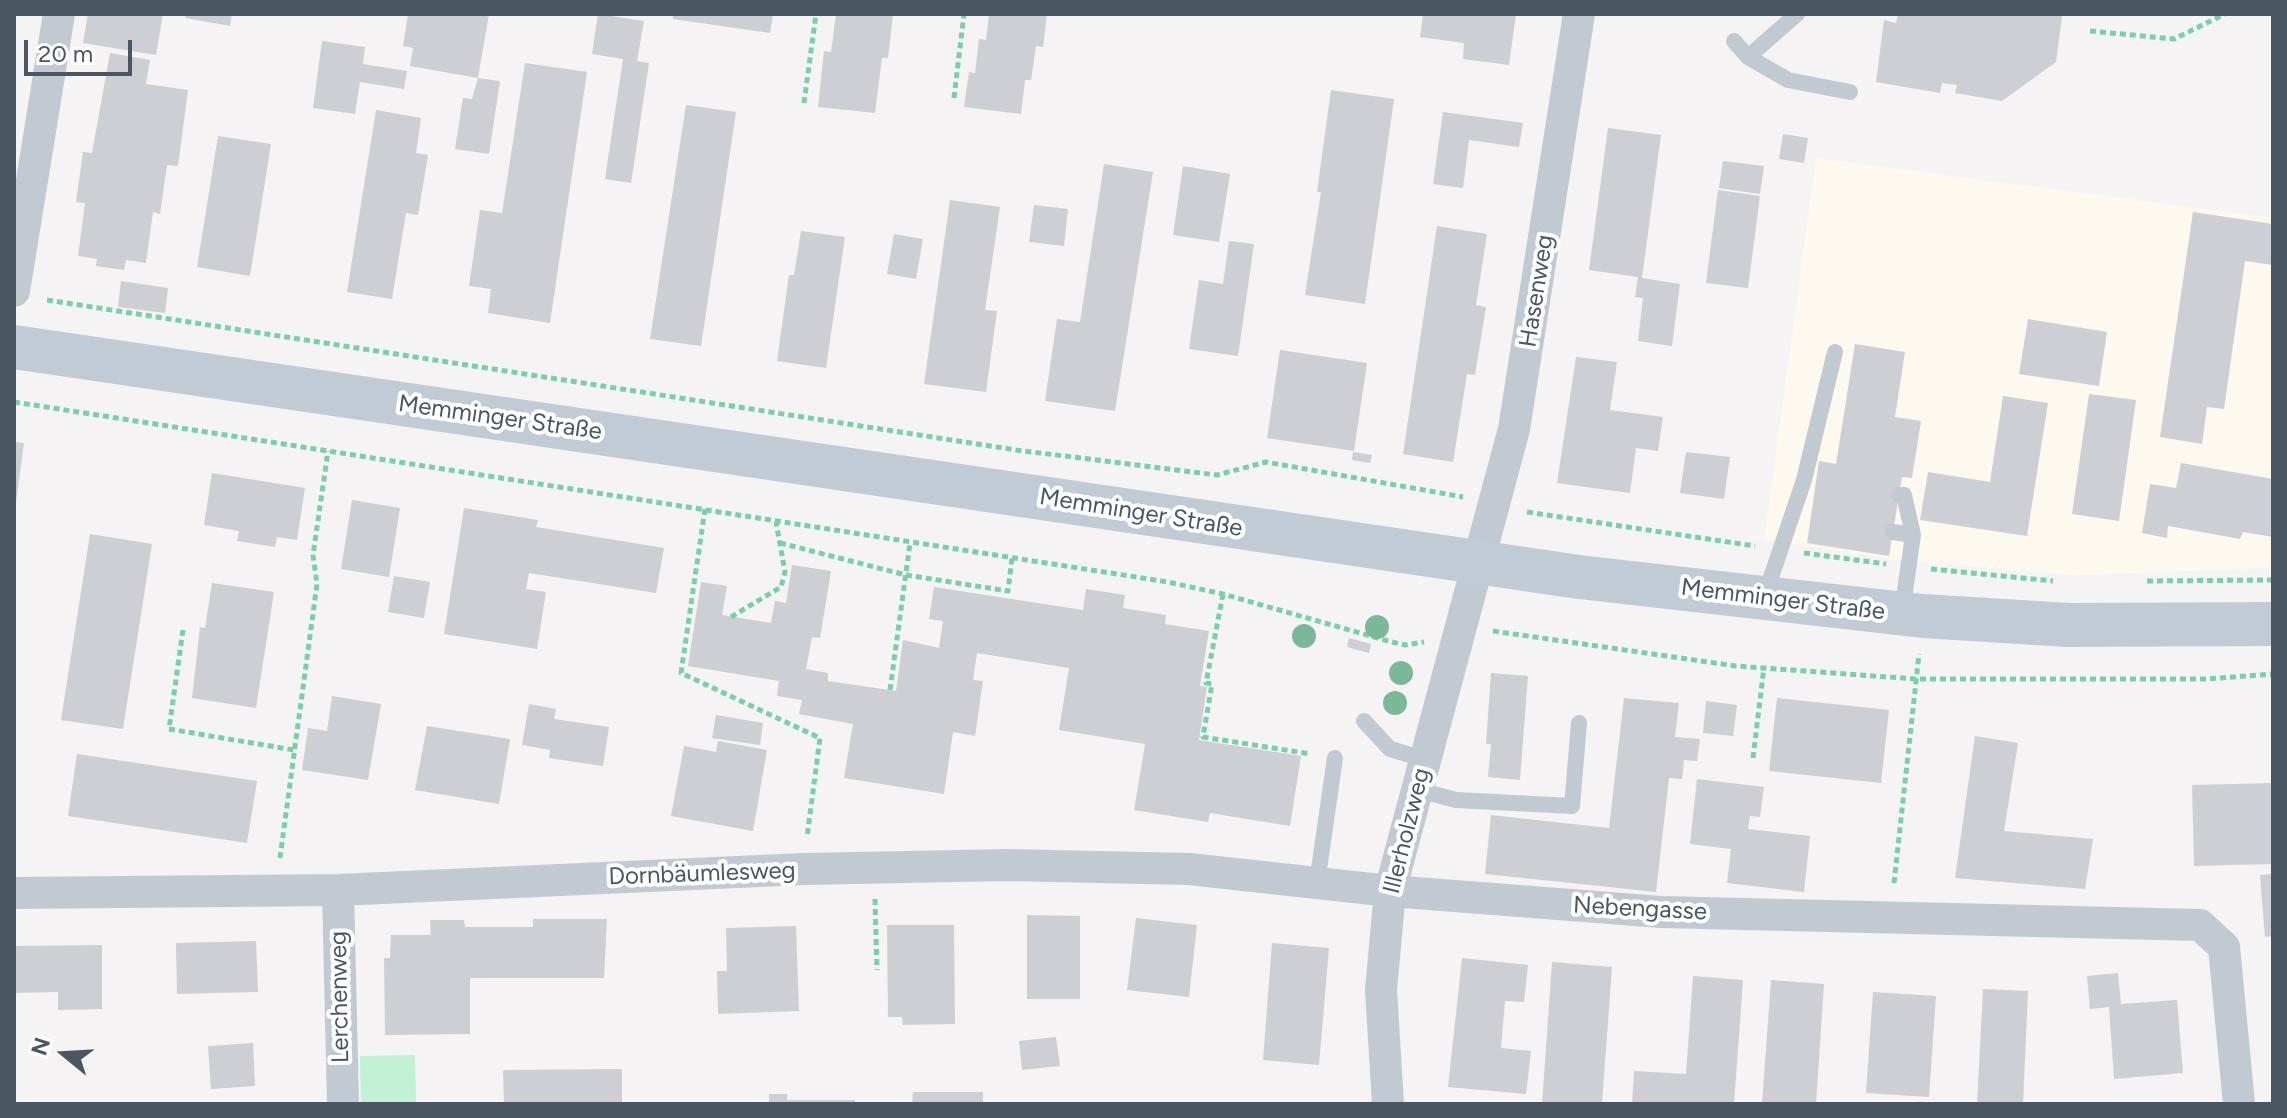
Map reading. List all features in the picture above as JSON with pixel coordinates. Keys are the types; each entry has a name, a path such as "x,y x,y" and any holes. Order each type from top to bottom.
{"main road":[{"name":"Memminger Straße","path":"14,347 1479,564 1902,614 2068,625 2273,624"}],"street":[{"path":"29,296 59,14"},
{"name":"Hasenweg","path":"1479,564 1516,414 1579,14"},
{"name":"Illerholzweg","path":"1388,1104 1381,990 1390,891 1415,789 1479,564"},
{"name":"Dornbäumlesweg","path":"14,893 338,890 804,869 1008,865 1189,869 1390,891"},
{"name":"Lerchenweg","path":"338,890 343,1104"},
{"name":"Nebengasse","path":"1390,891 1661,912 1890,920 2200,925 2224,947 2239,1104"}],"lane":[{"path":"1748,57 1797,14"},
{"path":"1734,41 1748,57 1788,80 1850,92"},
{"path":"1764,596 1793,517 1810,481 1835,352"},
{"path":"1899,495 1904,495 1913,535 1902,614"},
{"path":"1793,517 1812,520"},
{"path":"1893,532 1913,535"},
{"path":"1364,721 1390,749 1424,759"},
{"path":"1415,789 1456,800 1572,806 1579,723"},
{"path":"1317,883 1335,758"}],"path":[{"path":"804,103 816,14"},
{"path":"954,98 964,14"},
{"path":"2090,31 2174,39 2225,14"},
{"path":"29,296 1016,450 1217,475 1266,462 1417,487 1495,505"},
{"path":"14,402 705,509 1223,594 1405,645 1497,631 1764,667 1916,679 2207,679 2273,674"},
{"path":"275,891 317,584 313,555 328,451"},
{"path":"705,509 681,673 820,738 804,869"},
{"path":"731,617 781,587 785,572 776,522"},
{"path":"780,543 906,575 1008,591 1012,558"},
{"path":"890,690 910,543"},
{"path":"1223,594 1206,683 1212,684 1203,737 1312,754 1310,770"},
{"path":"183,630 169,729 294,750"},
{"path":"1753,758 1764,667"},
{"path":"1890,920 1916,679"},
{"path":"874,867 877,970"}],"shaded area":[{"path":"1816,158 2273,218 2273,568 2073,575 1888,559 1764,540"}],"green space":[{"path":"415,1055 416,1104 361,1104 360,1056"}],"building":[{"path":"88,14 163,14 156,55 83,43"},
{"path":"186,14 232,14 230,26 185,18"},
{"path":"408,14 489,14 478,78 410,66 413,48 403,46"},
{"path":"598,14 644,21 637,61 649,63 631,183 605,179 623,59 592,54"},
{"path":"673,14 773,14 770,33 673,19"},
{"path":"836,14 893,14 888,58 882,58 875,113 818,107 824,51 831,52"},
{"path":"989,14 1047,14 1043,47 1036,46 1031,80 1025,80 1021,114 964,107 969,72 975,73 979,39 986,40"},
{"path":"1423,14 1516,14 1509,65 1463,59 1464,43 1420,37"},
{"path":"1898,14 2062,16 2056,62 2002,101 1955,93 1957,85 1942,83 1940,93 1876,82 1884,20 1896,23"},
{"path":"322,41 365,47 363,64 407,71 404,89 360,82 355,114 313,108"},
{"path":"110,53 150,60 146,84 188,90 178,166 167,165 160,214 153,212 146,263 126,260 124,270 96,266 97,259 78,256 85,203 76,202 83,152 92,153"},
{"path":"525,63 587,72 550,323 488,313 491,289 469,286 480,210 502,213"},
{"path":"478,78 500,81 489,154 455,149 463,98 472,99"},
{"path":"1331,90 1394,99 1365,304 1305,295 1321,192 1317,192"},
{"path":"686,105 736,112 701,346 650,339"},
{"path":"376,110 421,118 416,153 428,155 418,215 406,213 392,299 347,292"},
{"path":"1443,112 1523,123 1519,147 1469,140 1463,188 1433,184"},
{"path":"1608,128 1661,135 1642,278 1680,284 1672,346 1638,341 1643,298 1635,297 1638,277 1589,270"},
{"path":"1783,134 1808,138 1804,163 1779,159"},
{"path":"218,136 271,144 250,276 197,267"},
{"path":"1723,161 1764,166 1760,194 1719,188"},
{"path":"1104,164 1153,172 1115,411 1045,401 1057,319 1080,322"},
{"path":"1183,166 1230,174 1219,242 1173,235"},
{"path":"1718,190 1760,196 1748,288 1706,283"},
{"path":"950,200 1000,207 985,310 997,311 986,392 924,384"},
{"path":"1034,205 1068,209 1064,246 1029,242"},
{"path":"2193,212 2273,224 2273,265 2245,261 2224,409 2207,407 2202,444 2160,437"},
{"path":"1437,226 1487,234 1476,305 1486,307 1475,375 1467,374 1453,462 1403,454"},
{"path":"801,231 845,237 826,368 777,361 789,275 794,275"},
{"path":"894,234 923,239 916,279 887,274"},
{"path":"1229,241 1254,244 1238,356 1189,349 1199,280 1223,284"},
{"path":"121,281 168,288 165,313 118,307"},
{"path":"2028,319 2107,332 2099,386 2019,374"},
{"path":"1855,344 1905,352 1895,417 1921,421 1912,478 1902,477 1889,556 1807,543 1819,461 1836,464"},
{"path":"1280,350 1367,363 1354,451 1267,438"},
{"path":"1576,357 1617,362 1610,410 1663,417 1658,451 1636,448 1630,493 1557,483"},
{"path":"2089,394 2136,400 2119,521 2072,514"},
{"path":"2003,396 2048,403 2027,536 1920,520 1928,472 1990,482"},
{"path":"14,442 24,443 16,503 14,503"},
{"path":"1353,452 1372,455 1370,463 1352,460"},
{"path":"1686,452 1730,457 1724,499 1680,493"},
{"path":"2181,463 2273,479 2273,537 2243,532 2240,539 2168,526 2167,538 2142,533 2150,484 2176,488"},
{"path":"212,473 305,488 297,540 277,537 275,547 237,541 239,531 204,525"},
{"path":"352,500 400,508 389,577 341,569"},
{"path":"464,508 538,520 536,527 664,548 656,593 529,573 526,589 546,592 537,649 444,634"},
{"path":"90,534 152,544 123,729 61,720"},
{"path":"792,565 831,571 820,638 812,637 806,669 828,673 828,681 896,691 903,640 939,648 943,621 929,619 934,587 1083,610 1086,589 1125,595 1123,608 1166,615 1165,624 1209,631 1200,686 1207,687 1199,740 1301,756 1290,826 1210,813 1208,822 1134,810 1145,744 1059,730 1069,668 977,653 973,680 983,681 975,736 953,732 944,794 844,778 853,724 799,714 802,700 777,696 779,681 688,666 701,582 727,586 722,615 771,623 775,601 786,603"},
{"path":"394,576 430,582 424,618 388,612"},
{"path":"212,583 274,592 256,708 192,698 200,627 205,628"},
{"path":"1349,638 1371,644 1369,653 1347,647"},
{"path":"1491,673 1528,676 1520,780 1488,777 1491,744 1486,744"},
{"path":"332,696 381,704 368,780 302,770 308,728 327,731"},
{"path":"1624,698 1679,703 1675,737 1700,739 1697,761 1684,760 1682,779 1669,778 1656,892 1485,874 1491,815 1609,828"},
{"path":"1777,698 1889,710 1881,783 1769,771"},
{"path":"1706,701 1737,705 1733,736 1703,733"},
{"path":"529,704 556,709 554,719 609,727 603,766 549,758 550,750 522,745"},
{"path":"716,715 763,723 760,745 712,738"},
{"path":"427,726 510,739 499,804 415,790"},
{"path":"1975,736 2018,743 2004,831 2093,839 2085,889 1955,878"},
{"path":"718,741 767,750 753,831 671,816 684,746 716,752"},
{"path":"77,754 257,781 247,843 68,816"},
{"path":"1697,779 1764,787 1760,817 1750,816 1748,829 1810,836 1804,892 1727,883 1731,849 1690,844"},
{"path":"2273,783 2273,864 2194,866 2192,785"},
{"path":"2273,874 2273,936 2265,937 2260,875"},
{"path":"1027,915 1080,916 1080,999 1027,999"},
{"path":"1136,918 1197,925 1189,997 1127,990"},
{"path":"533,919 607,919 604,978 470,978 470,1034 385,1035 384,958 390,958 391,935 431,935 430,920 464,920 465,927 533,927"},
{"path":"887,925 954,925 955,1024 903,1025 902,1017 888,1017"},
{"path":"796,926 799,1011 718,1014 717,971 727,971 726,928"},
{"path":"256,941 258,992 177,994 176,943"},
{"path":"1272,943 1329,948 1319,1065 1263,1060"},
{"path":"102,945 102,1009 58,1010 58,992 14,993 14,946"},
{"path":"1462,958 1528,965 1524,1002 1505,1001 1501,1048 1531,1051 1526,1094 1448,1087"},
{"path":"1552,962 1612,967 1602,1104 1542,1104"},
{"path":"2118,973 2121,1004 2177,1000 2183,1073 2114,1079 2109,1007 2090,1009 2087,976"},
{"path":"1693,976 1743,980 1734,1104 1632,1104 1634,1071 1686,1074"},
{"path":"1771,980 1824,984 1816,1104 1762,1104"},
{"path":"1983,989 2028,991 2023,1104 1977,1104"},
{"path":"1873,992 1936,996 1929,1097 1866,1093"},
{"path":"1056,1037 1060,1066 1022,1070 1019,1041"},
{"path":"253,1043 255,1086 211,1089 208,1046"},
{"path":"622,1069 622,1104 504,1104 503,1070"},
{"path":"913,1092 983,1092 983,1104 912,1104"},
{"path":"769,1094 787,1094 787,1100 855,1100 855,1104 769,1104"}]}
